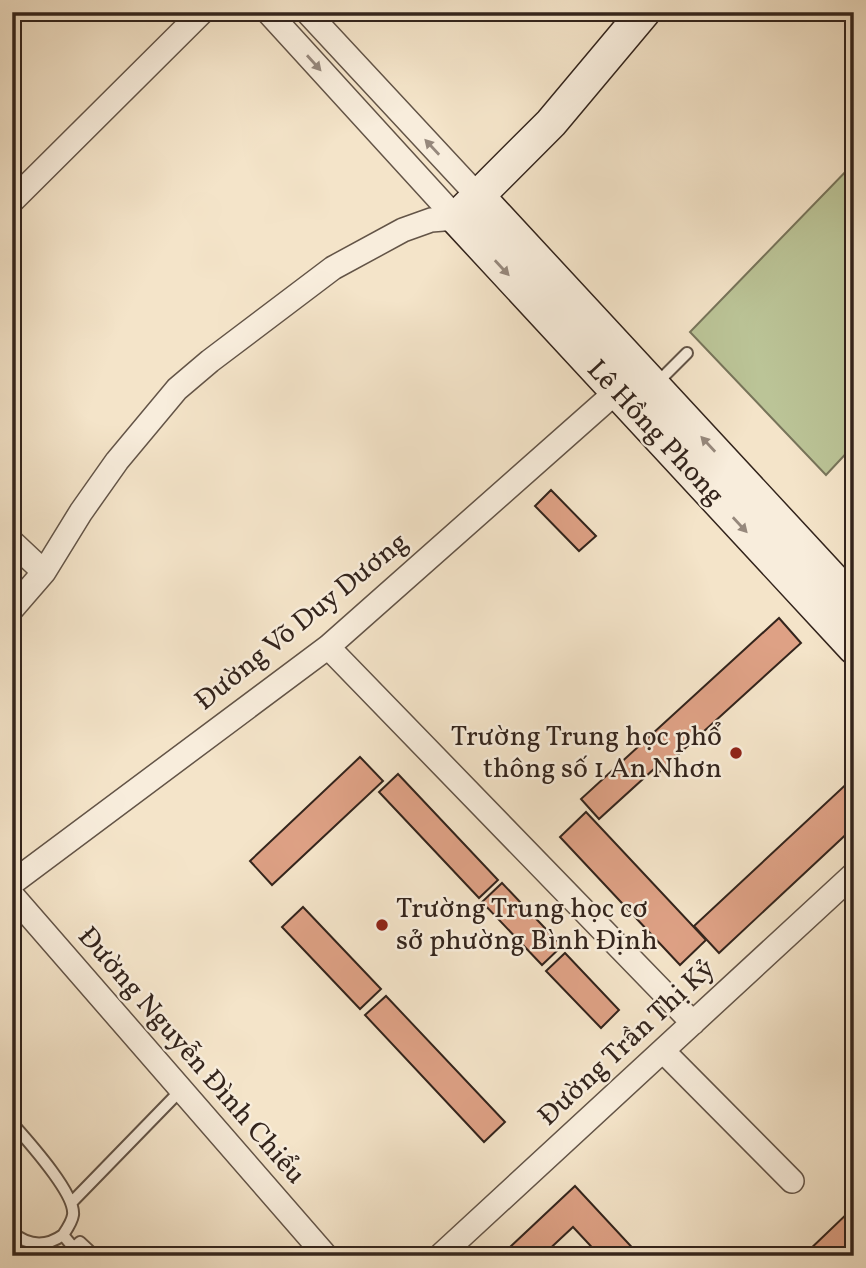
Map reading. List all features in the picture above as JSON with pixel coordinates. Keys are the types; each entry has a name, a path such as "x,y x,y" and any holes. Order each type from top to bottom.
{"main road":[{"path":"456,218 551,123 644,12"},
{"name":"Lê Hồng Phong","path":"479,197 854,602"},
{"name":"Lê Hồng Phong","path":"456,218 854,648"},
{"path":"660,439 682,417"}],"street":[{"path":"12,201 202,12"},
{"path":"268,12 456,218"},
{"path":"307,12 479,197"},
{"path":"12,609 44,572 117,461 177,389 333,268 402,230 431,220 456,218"},
{"name":"Đường Võ Duy Dương","path":"12,883 328,647 616,392"},
{"path":"12,542 44,572"},
{"path":"328,647 693,1023"},
{"name":"Đường Trần Thị Kỷ","path":"440,1256 854,874"},
{"name":"Đường Nguyễn Đình Chiểu","path":"12,895 326,1256"},
{"path":"663,1051 792,1181"}],"lane":[{"path":"654,386 687,353"},
{"path":"72,1202 181,1090"},
{"path":"12,1123 46,1162 72,1202 74,1214 63,1235 52,1242 38,1244 12,1232"},
{"path":"63,1235 72,1252 82,1243 95,1256"}],"green space":[{"path":"854,163 854,445 826,475 690,332"}],"building":[{"path":"551,490 596,536 579,551 535,506"},
{"path":"779,618 801,643 658,773 654,769 599,819 581,799"},
{"path":"360,757 383,781 272,885 250,861"},
{"path":"398,774 498,880 479,898 379,792"},
{"path":"854,777 854,827 719,953 694,926"},
{"path":"586,812 706,940 680,965 560,837"},
{"path":"502,883 562,946 542,965 482,902"},
{"path":"303,907 381,989 360,1009 282,927"},
{"path":"565,953 619,1010 601,1028 546,971"},
{"path":"386,996 505,1122 484,1142 365,1015"},
{"path":"575,1186 640,1256 600,1256 573,1227 542,1256 517,1256 509,1248"},
{"path":"854,1207 854,1256 804,1256 804,1255"}],"place":[{"name":"Trường Trung học phổ thông số 1 An Nhơn","path":"736,753"},
{"name":"Trường Trung học cơ sở phường Bình Định","path":"382,925"}]}
